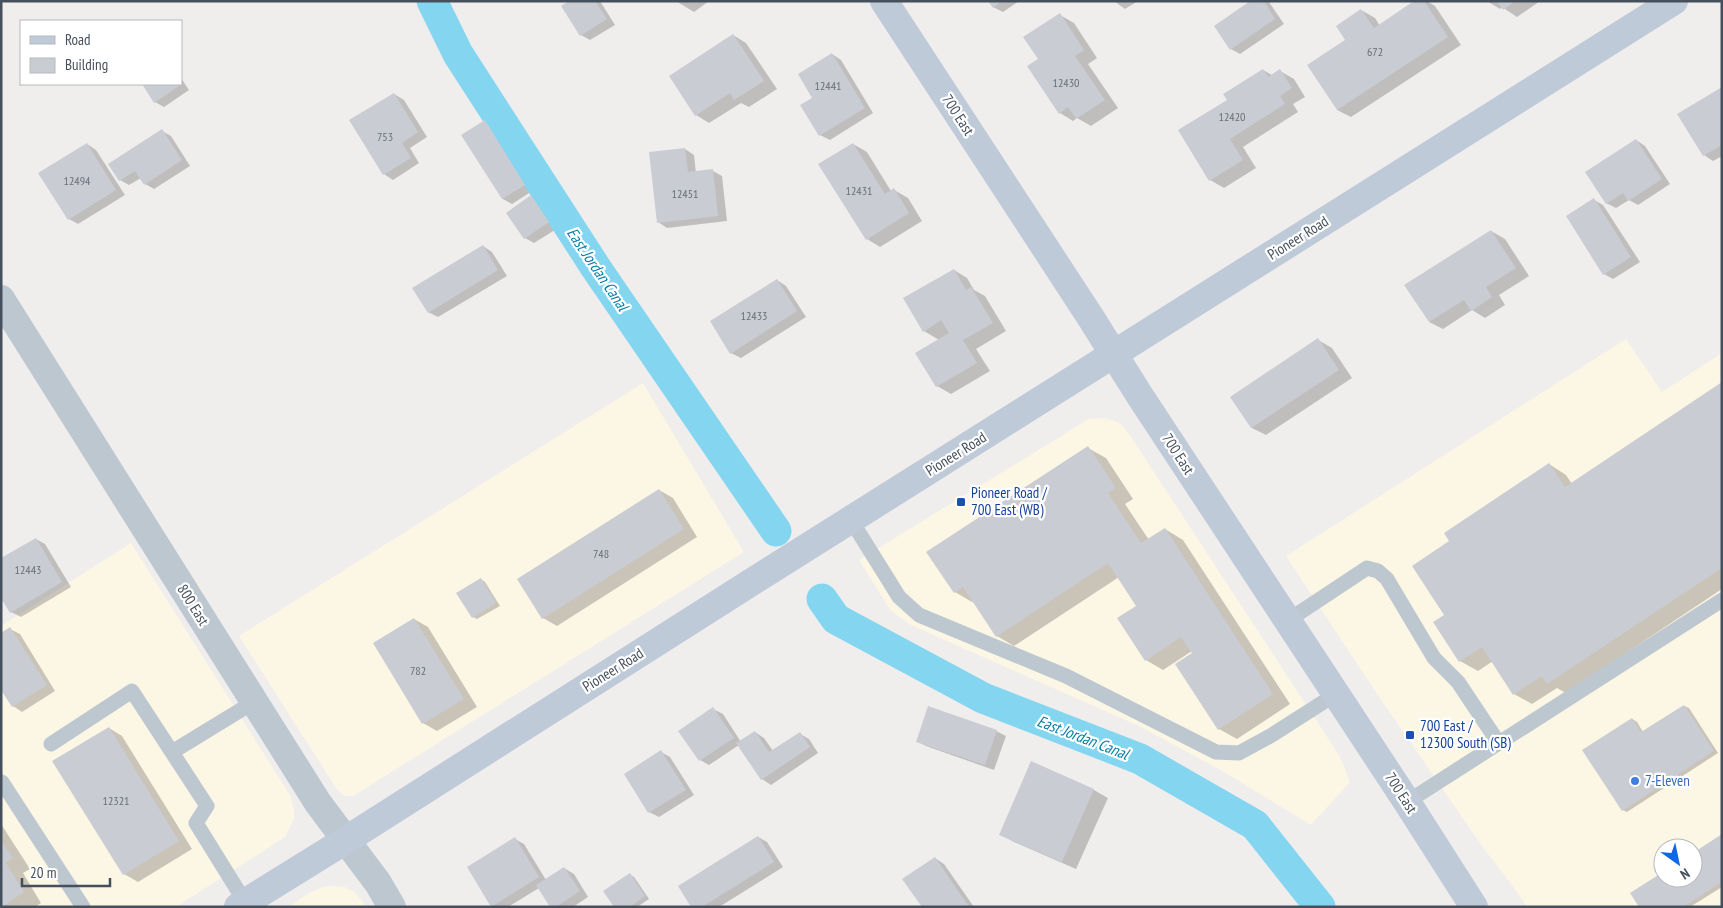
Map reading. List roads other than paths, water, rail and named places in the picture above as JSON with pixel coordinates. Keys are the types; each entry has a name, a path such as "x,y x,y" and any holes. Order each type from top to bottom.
{"street":[{"name":"700 East","path":"884,1 1474,907"},
{"name":"Pioneer Road","path":"242,905 1674,1"},
{"name":"800 East","path":"1,299 318,803 378,883 392,907"}],"lane":[{"path":"851,520 899,597 919,616 1066,676 1216,752 1239,753 1272,735 1336,694"},
{"path":"1287,621 1367,568 1378,571 1387,579 1434,658 1458,682 1498,742"},
{"path":"1407,802 1722,600"},
{"path":"51,744 132,691 207,806 196,823 242,905"},
{"path":"172,752 254,702"},
{"path":"2,782 83,907"}],"waterway":[{"name":"East Jordan Canal","path":"432,1 458,54 596,268 776,531"},
{"name":"East Jordan Canal","path":"822,599 836,619 983,698 1140,759 1255,825 1320,907"}],"place":[{"name":"Pioneer Road / 700 East (WB)","path":"961,502"},
{"name":"700 East / 12300 South (SB)","path":"1410,735"},
{"name":"7-Eleven","path":"1635,781"}]}
